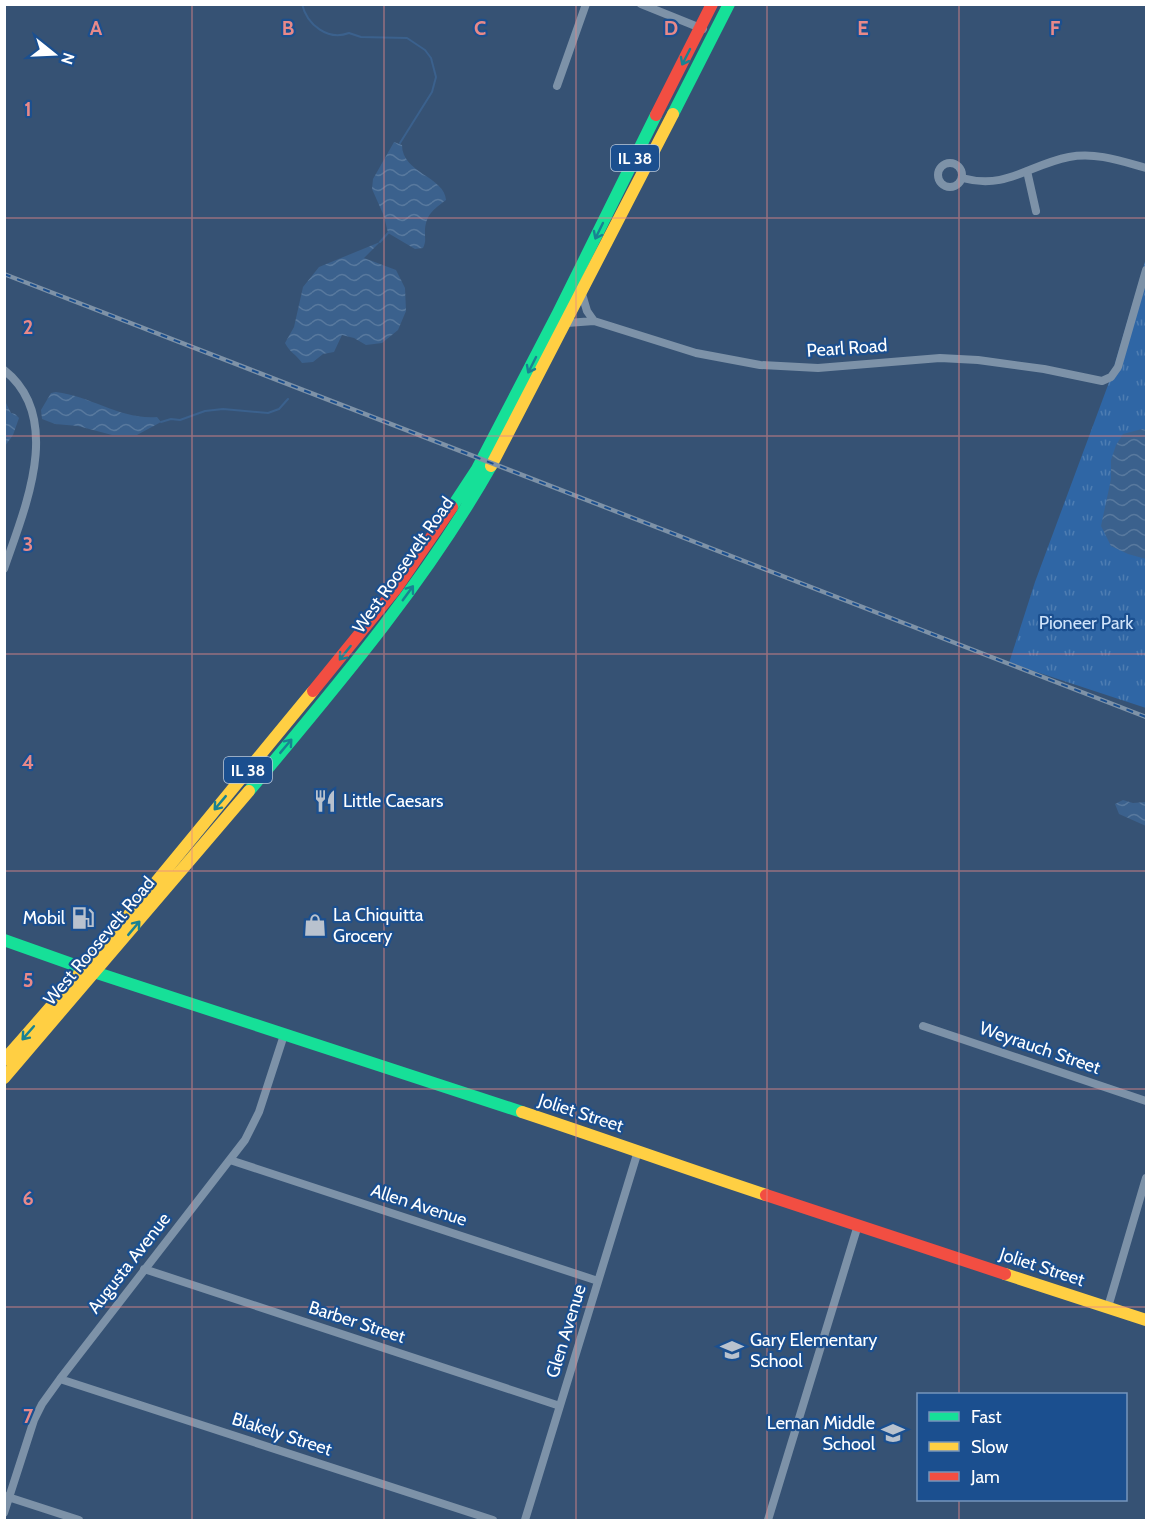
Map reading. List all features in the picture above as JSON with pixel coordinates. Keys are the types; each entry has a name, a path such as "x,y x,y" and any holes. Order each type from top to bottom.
{"main road":[{"name":"West Roosevelt Road","path":"4,1060 91,971 129,912 375,616 413,565 471,478 558,313 712,4"},
{"name":"West Roosevelt Road","path":"4,1078 91,971 346,675 406,596 487,475 729,4"},
{"name":"Joliet Street","path":"4,940 91,971 1146,1320"}],"street":[{"path":"557,86 586,4"},
{"path":"641,4 714,34"},
{"path":"962,178 974,181 997,181 1058,160 1082,155 1106,157 1146,168"},
{"path":"1027,171 1036,211"},
{"name":"Pearl Road","path":"567,323 594,321 696,353 760,366 854,367 940,358 1018,365 1097,382 1106,380 1118,367 1146,270"},
{"path":"582,294 587,311 594,321"},
{"path":"4,370 23,388 33,418 36,453 32,485 4,569"},
{"name":"Weyrauch Street","path":"923,1026 1146,1101"},
{"name":"Augusta Avenue","path":"4,1513 7,1497 34,1420 42,1404 245,1140 255,1120 284,1035"},
{"name":"Glen Avenue","path":"525,1521 638,1151"},
{"name":"Allen Avenue","path":"230,1160 598,1281"},
{"path":"1108,1308 1146,1178"},
{"path":"768,1521 858,1226"},
{"name":"Barber Street","path":"144,1269 560,1406"},
{"name":"Blakely Street","path":"60,1379 493,1521"},
{"path":"7,1497 79,1521"}],"green space":[{"name":"Pioneer Park","path":"1146,258 1146,708 1009,663 1035,582 1111,377"}],"water":[{"path":"394,142 402,145 404,154 416,169 444,192 446,200 428,217 423,248 415,249 388,233 384,216 372,189 373,179"},
{"path":"380,242 364,258 396,270 405,288 406,311 398,330 382,343 366,345 354,338 342,335 334,352 323,354 313,362 302,363 285,343 294,327 303,287 319,267"},
{"path":"51,393 69,394 131,415 157,417 161,422 137,435 112,435 78,426 55,424 42,419 41,410"},
{"path":"5,401 11,413 19,418 13,435 5,446"},
{"path":"1146,430 1146,559 1111,546 1101,526 1111,479 1111,460 1116,445 1123,434"},
{"path":"1123,800 1133,803 1146,802 1146,826 1119,814 1115,804"}],"waterway":[{"path":"302,4 308,19 326,33 334,35 349,33 361,37 407,38 425,50 431,58 436,77 432,92 400,143"},
{"path":"380,242 388,233"},
{"path":"161,422 171,419 180,420 205,411 223,409 268,413 279,409 288,399"}],"railway":[{"path":"4,274 1146,717"}],"traffic: fast":[{"path":"673,114 729,4"},
{"path":"452,507 477,469 558,313 656,115"},
{"path":"249,791 378,634 437,552 491,466"},
{"path":"4,940 97,973 522,1112"}],"traffic: slow":[{"path":"491,466 673,114"},
{"path":"4,1060 122,923 313,691"},
{"path":"4,1078 249,791"},
{"path":"522,1112 766,1195"},
{"path":"1005,1274 1146,1320"}],"traffic: jam":[{"path":"656,115 712,4"},
{"path":"313,691 395,590 452,507"},
{"path":"766,1195 1005,1274"}],"place":[{"name":"Little Caesars","path":"325,801"},
{"name":"Mobil","path":"83,918"},
{"name":"La Chiquitta Grocery","path":"315,925"},
{"name":"Gary Elementary School","path":"732,1350"},
{"name":"Leman Middle School","path":"893,1433"}]}
